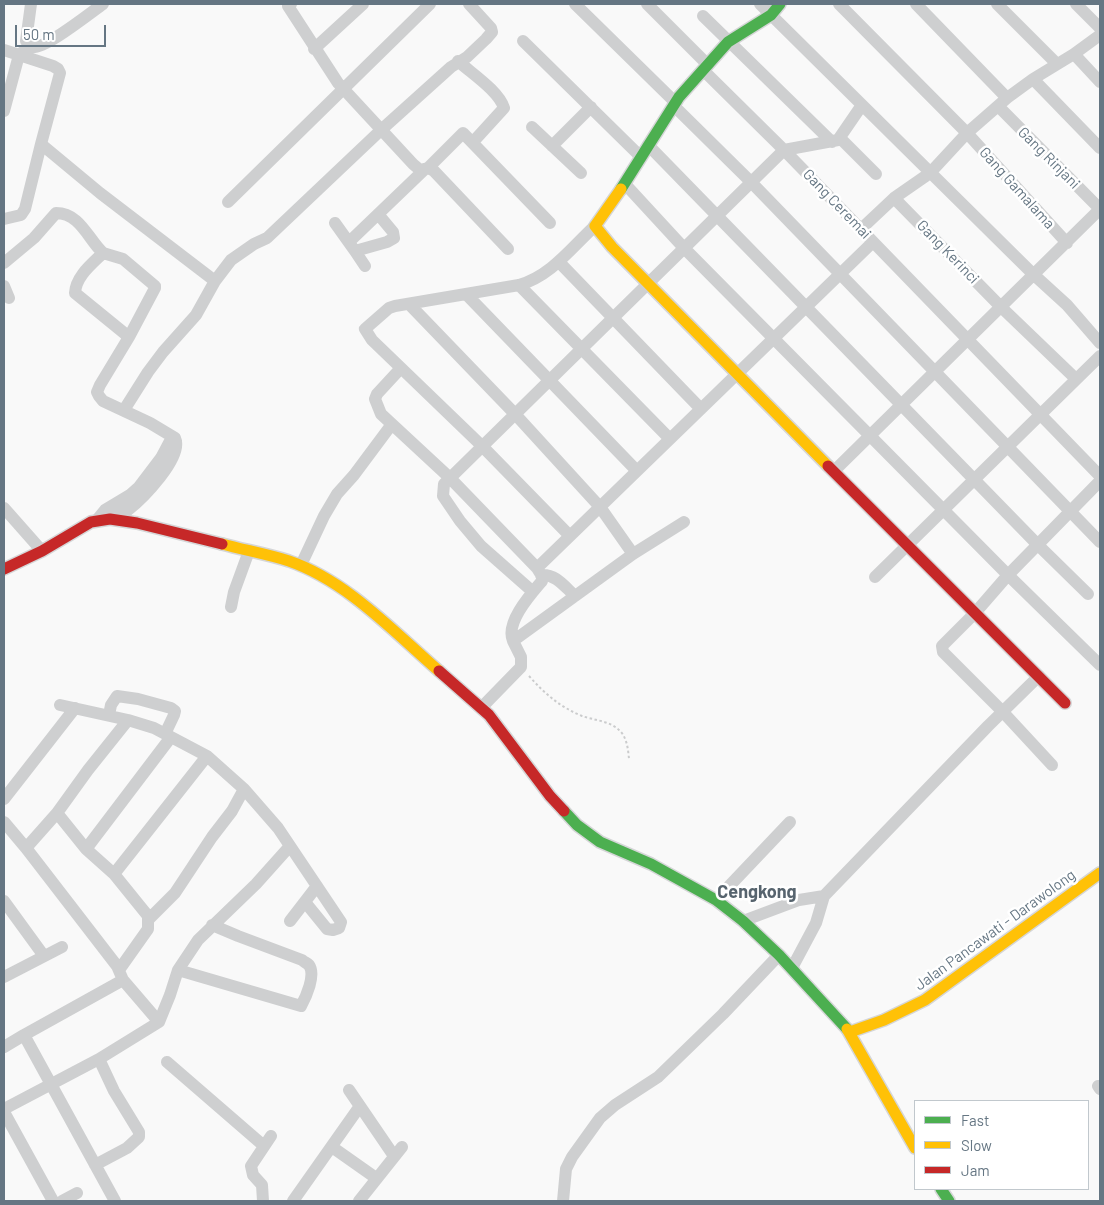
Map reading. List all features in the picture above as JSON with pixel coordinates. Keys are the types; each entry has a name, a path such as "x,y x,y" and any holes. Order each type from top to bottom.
{"street":[{"path":"31,4 26,41 31,47"},
{"path":"4,111 19,55 31,47 34,48 46,44 103,4"},
{"path":"314,49 363,4"},
{"path":"228,202 430,4"},
{"path":"124,410 162,352 196,315 215,281 231,260 254,244 268,238 381,130 458,61 467,57 492,32 491,28 469,4"},
{"path":"575,4 751,182 1100,542"},
{"name":"Gang Ceremai","path":"647,4 705,68 1100,476"},
{"path":"760,4 1033,274 1067,305 1100,343"},
{"path":"570,536 482,446 372,340 365,329 389,308 519,285 540,278 595,226 625,184 688,86 728,42 771,15 780,4"},
{"name":"Gang Gamalama","path":"839,4 967,133 1067,242"},
{"name":"Gang Rinjani","path":"916,4 1100,210"},
{"path":"997,4 1057,64"},
{"path":"1076,4 1100,28"},
{"path":"289,5 314,49 338,84 420,170 434,171 508,249"},
{"path":"703,16 728,42 876,174"},
{"path":"861,229 894,198 930,172 967,133 1003,102 1033,79 1074,54 1100,35"},
{"path":"523,41 591,107 645,151 717,216 1088,594"},
{"path":"4,50 53,66 60,73 40,144 24,212 21,215 4,218"},
{"path":"1074,54 1100,82"},
{"path":"458,61 494,93 504,108 473,142"},
{"path":"1033,79 1100,148"},
{"path":"532,591 481,546 460,521 443,496 444,484 784,150 836,140 862,105"},
{"path":"552,146 591,107"},
{"path":"532,128 581,174"},
{"path":"352,246 378,214 463,133 550,224"},
{"path":"40,144 100,193 215,281"},
{"path":"625,184 684,248 1008,575 1100,665"},
{"name":"Gang Kerinci","path":"894,198 1001,307 1076,379"},
{"path":"834,471 1100,210"},
{"path":"4,263 34,238 56,213 62,213 83,227 103,253 123,259 155,286 129,337 97,392 103,402 150,422 175,438 170,441 161,458 145,495 126,511 110,519"},
{"path":"352,246 387,242 394,238 393,232 378,214"},
{"path":"335,223 365,266"},
{"path":"595,226 612,247 1064,703"},
{"path":"539,571 570,536 873,242"},
{"path":"103,253 82,276 76,285 75,293 129,337"},
{"path":"559,262 701,409"},
{"path":"519,285 670,439"},
{"path":"4,286 9,298"},
{"path":"466,294 637,471"},
{"path":"408,304 515,414 600,507 633,554"},
{"path":"874,577 1100,356"},
{"path":"401,368 377,394 375,399 381,414 450,478 539,571 542,581 532,591 511,625 510,636 520,657 521,667 481,708"},
{"path":"301,565 324,516 337,494 354,475 392,424"},
{"path":"96,521 105,510 153,478"},
{"path":"1052,765 941,649 944,643 976,613 1008,575 1100,481"},
{"path":"4,508 42,551"},
{"path":"4,569 42,551 76,530 96,521 110,519 137,523 301,565 326,578 363,604 481,708 495,722 550,796 577,825 600,842 658,868 716,900 743,920 792,968 850,1032 867,1066 914,1146"},
{"path":"513,641 633,554 684,522"},
{"path":"231,607 234,592 249,551"},
{"path":"539,571 554,576 575,596"},
{"path":"792,968 816,923 824,896 1002,711 1039,676"},
{"path":"86,849 168,736 175,711 171,708 138,699 117,696 111,705 109,715"},
{"path":"60,705 109,715 154,728 208,756 244,789 278,828 341,922 339,928 327,929 305,902"},
{"path":"4,799 75,708"},
{"path":"26,848 57,814 88,770 128,720"},
{"path":"114,874 208,756"},
{"path":"149,919 175,893 212,837 232,811 244,789"},
{"path":"4,1047 121,975 148,929 148,916 114,874 86,849 57,814"},
{"path":"4,822 159,1022"},
{"path":"716,900 790,822"},
{"path":"53,1201 4,1110 50,1084 99,1060 159,1022 178,970 198,940 256,884 290,846"},
{"name":"Jalan Pancawati - Darawolong","path":"850,1032 884,1020 925,1000 1100,873"},
{"path":"290,921 317,886"},
{"path":"743,920 799,900 824,896"},
{"path":"5,907 44,956"},
{"path":"178,970 301,1006 311,979 312,972 309,965 302,960 212,925"},
{"path":"4,977 62,947"},
{"path":"563,1201 564,1183 569,1163 600,1118 615,1105 658,1077 693,1045 778,955"},
{"path":"24,1034 115,1201"},
{"path":"95,1165 127,1148 139,1137 139,1132 114,1091 99,1060"},
{"path":"167,1062 267,1141 250,1170 262,1185 263,1201"},
{"path":"349,1090 398,1152 360,1201"},
{"path":"293,1201 360,1106"},
{"path":"332,1147 376,1178"},
{"path":"942,1190 949,1201"},
{"path":"62,1201 77,1193"}],"path":[{"path":"521,667 544,692 558,703 583,716 604,722 619,730 628,746 630,759"}],"traffic: fast":[{"path":"621,189 679,97 728,42 771,15 780,4"},
{"path":"564,811 577,825 600,842 651,864 716,900 743,921 779,955 847,1029"},
{"path":"942,1190 949,1201"}],"traffic: slow":[{"path":"621,189 595,226 612,247 828,466"},
{"path":"222,544 289,561 330,581 350,594 387,624 439,671"},
{"path":"850,1032 884,1020 925,1000 1100,873"},
{"path":"847,1029 914,1146"}],"traffic: jam":[{"path":"828,466 1065,703"},
{"path":"4,569 42,551 91,522 110,519 137,523 222,544"},
{"path":"439,671 489,715 550,796 564,811"}],"district":[{"name":"Cengkong","path":"757,892"}]}
